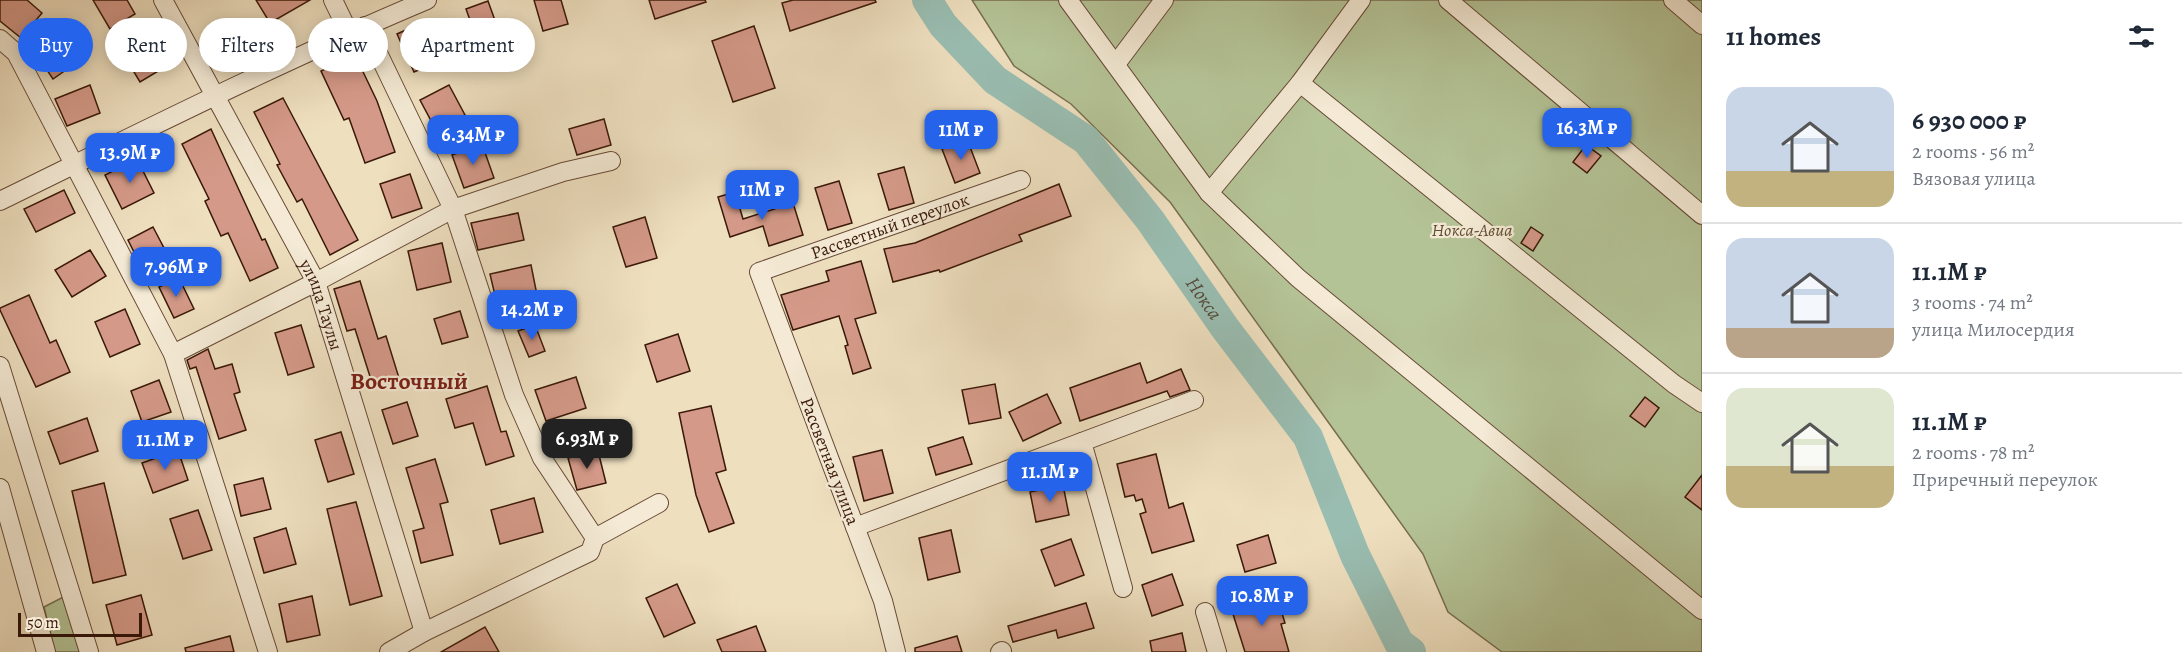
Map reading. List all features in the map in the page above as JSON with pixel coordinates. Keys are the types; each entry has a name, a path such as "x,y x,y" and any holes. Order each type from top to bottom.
{"street":[{"name":"улица Таулы","path":"163,0 316,282 424,632"},
{"path":"333,0 348,18"},
{"path":"384,18 427,0"},
{"path":"1068,0 1209,193 1298,278 1702,610"},
{"path":"1116,64 1164,0"},
{"path":"1209,193 1300,83 1361,0"},
{"path":"1448,0 1702,215"},
{"path":"1673,0 1702,25"},
{"path":"0,39 16,53 173,354 268,652"},
{"path":"0,201 308,52"},
{"path":"380,72 453,209 514,395 542,458 595,538"},
{"path":"1300,83 1674,384 1702,403"},
{"path":"173,354 316,282 453,209 563,172 610,161"},
{"name":"Рассветный переулок","path":"759,272 1022,180"},
{"name":"Рассветная улица","path":"759,272 883,600 896,652"},
{"path":"0,366 89,652"},
{"path":"855,527 1194,400"},
{"path":"1082,442 1123,588"},
{"path":"0,488 46,652"},
{"path":"389,652 424,632 590,552 595,538 659,503"},
{"path":"1205,612 1217,652"}],"green space":[{"name":"Нокса-Авиа","path":"972,0 1702,0 1702,652 1502,652 1448,612 1423,554 1170,202 1071,104 1014,66"},
{"path":"69,594 86,652 55,652 44,607"}],"building":[{"path":"0,0 27,0 42,13 38,18 18,18 18,36 0,21"},
{"path":"93,0 127,0 135,14 128,18 105,18 105,20"},
{"path":"256,0 310,0 279,18 267,18"},
{"path":"534,0 561,0 568,24 543,31"},
{"path":"649,0 705,0 706,2 655,19"},
{"path":"793,0 875,0 876,2 790,31 782,3"},
{"path":"488,1 494,18 469,18 466,9"},
{"path":"754,26 775,88 733,102 712,41"},
{"path":"48,72 63,72 53,79"},
{"path":"134,72 157,72 140,82"},
{"path":"321,72 363,72 377,101 395,152 365,163 349,118 344,120"},
{"path":"90,85 100,113 67,126 55,99"},
{"path":"449,85 465,115 436,130 420,100"},
{"path":"283,98 358,240 330,255 302,199 297,202 277,165 280,164 254,112"},
{"path":"604,119 611,145 577,155 569,129"},
{"path":"211,129 262,240 265,239 278,268 250,281 228,233 221,236 205,201 209,199 182,144"},
{"path":"967,139 980,173 955,183 942,149"},
{"path":"482,144 494,178 464,188 452,155"},
{"path":"1586,145 1601,156 1587,173 1573,162"},
{"path":"137,159 154,193 122,209 105,175"},
{"path":"904,167 914,203 889,210 878,174"},
{"path":"410,174 422,208 392,218 380,184"},
{"path":"839,181 852,223 828,230 815,188"},
{"path":"1059,184 1071,216 1019,235 1022,241 940,272 939,270 893,282 884,249 915,243"},
{"path":"64,190 75,213 36,232 24,209"},
{"path":"735,192 743,219 793,203 803,235 769,246 763,226 730,237 718,197"},
{"path":"518,213 524,240 478,250 471,223"},
{"path":"645,217 657,258 626,267 613,227"},
{"path":"153,227 164,248 139,262 128,240"},
{"path":"1531,227 1543,235 1533,251 1521,243"},
{"path":"442,243 451,282 417,290 408,251"},
{"path":"90,250 106,276 72,297 55,270"},
{"path":"861,261 876,313 855,319 871,368 853,374 845,346 848,345 839,316 793,330 781,295 829,281 826,271"},
{"path":"531,265 537,295 497,304 490,274"},
{"path":"179,278 194,309 174,318 159,287"},
{"path":"360,281 378,339 386,336 399,378 373,386 355,329 347,331 334,289"},
{"path":"29,295 50,343 56,340 70,372 36,387 0,310"},
{"path":"125,309 140,344 110,357 95,322"},
{"path":"460,311 468,337 442,344 434,319"},
{"path":"301,325 314,367 288,375 275,333"},
{"path":"535,325 545,351 529,357 518,331"},
{"path":"678,334 690,371 657,382 645,345"},
{"path":"208,349 215,369 232,364 240,392 234,394 246,430 219,439 196,367 190,369 187,360"},
{"path":"1140,363 1147,383 1181,369 1190,390 1170,397 1167,391 1080,421 1070,388"},
{"path":"576,377 586,408 546,421 535,390"},
{"path":"159,380 171,412 142,422 131,391"},
{"path":"995,384 1001,418 969,424 962,390"},
{"path":"487,386 501,432 506,431 514,456 486,465 473,423 455,428 446,399"},
{"path":"1047,394 1061,423 1023,441 1009,412"},
{"path":"1645,397 1659,408 1645,427 1630,416"},
{"path":"407,402 418,436 393,444 382,410"},
{"path":"711,406 726,470 716,473 734,523 709,532 696,495 679,413"},
{"path":"87,418 98,451 60,464 48,432"},
{"path":"341,432 354,474 328,482 315,440"},
{"path":"963,437 972,464 936,475 928,448"},
{"path":"178,450 188,480 153,493 142,463"},
{"path":"882,450 893,493 864,501 853,457"},
{"path":"598,451 606,483 577,490 568,458"},
{"path":"1156,454 1169,508 1183,503 1194,541 1152,553 1140,514 1146,512 1142,499 1136,501 1134,495 1125,497 1117,464"},
{"path":"435,459 448,502 440,504 453,555 421,563 413,531 424,528 406,468"},
{"path":"1702,475 1702,510 1685,497"},
{"path":"263,478 271,509 241,516 234,485"},
{"path":"104,483 126,575 93,583 72,491"},
{"path":"1063,485 1069,515 1036,522 1030,492"},
{"path":"534,498 543,532 500,544 491,510"},
{"path":"356,502 382,596 350,605 327,509"},
{"path":"198,510 212,550 183,559 170,519"},
{"path":"286,528 296,564 264,573 254,538"},
{"path":"951,530 960,572 928,580 919,538"},
{"path":"1268,535 1276,563 1245,572 1237,545"},
{"path":"1071,539 1084,575 1055,586 1041,550"},
{"path":"1172,574 1183,605 1152,616 1142,585"},
{"path":"677,584 695,623 664,637 646,598"},
{"path":"141,595 152,635 117,645 106,605"},
{"path":"312,596 320,635 287,642 279,604"},
{"path":"1277,597 1285,623 1281,624 1289,652 1245,652 1232,611"},
{"path":"1086,603 1094,628 1058,638 1056,630 1013,642 1008,626"},
{"path":"756,626 766,652 722,652 717,640"},
{"path":"485,627 499,652 441,652"},
{"path":"1182,633 1186,652 1152,652 1150,641"},
{"path":"230,636 234,652 186,652 185,648"},
{"path":"957,636 962,652 915,652 915,648"}],"waterway":[{"name":"Нокса","path":"927,0 943,25 995,80 1086,140 1150,220 1225,328 1308,437 1355,555 1399,643 1411,652"}],"district":[{"name":"Восточный","path":"409,381"}]}
